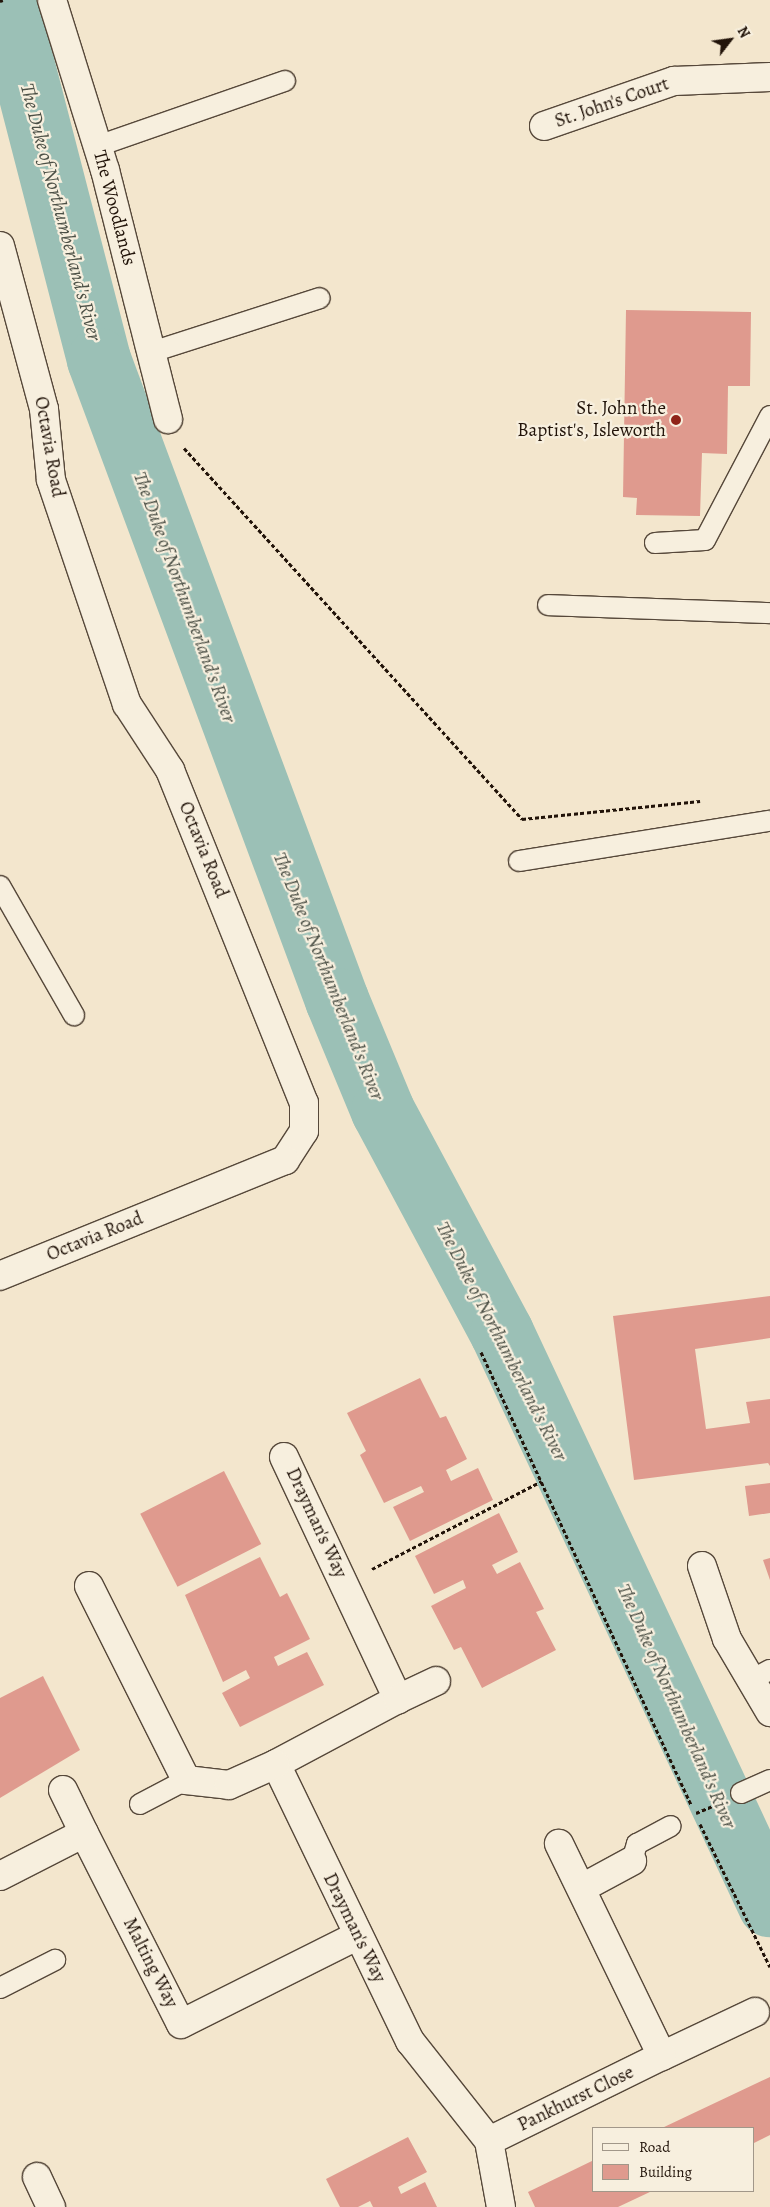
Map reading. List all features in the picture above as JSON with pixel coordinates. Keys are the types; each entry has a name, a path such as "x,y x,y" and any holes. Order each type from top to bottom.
{"street":[{"name":"The Woodlands","path":"52,0 98,146 168,419"},
{"name":"St. John's Court","path":"544,126 674,81 770,77"},
{"name":"Octavia Road","path":"0,246 44,409 52,480 127,704 170,770 304,1103 304,1121 296,1147 285,1160 0,1276"},
{"name":"Drayman's Way","path":"284,1457 398,1699"},
{"path":"702,1566 727,1638 761,1675 770,1712"},
{"path":"89,1586 186,1780 229,1785 276,1764 398,1699 436,1681"},
{"name":"Drayman's Way","path":"276,1764 356,1936 410,2042 489,2141 501,2207"},
{"name":"Malting Way","path":"63,1790 181,2024 356,1936"},
{"path":"0,1876 84,1833"},
{"path":"559,1844 662,2056"},
{"path":"582,1888 632,1861"},
{"name":"Pankhurst Close","path":"489,2141 755,2012"},
{"path":"36,2176 51,2207"}],"lane":[{"path":"98,146 285,80"},
{"path":"152,352 320,298"},
{"path":"655,543 704,540 770,416"},
{"path":"548,605 770,613"},
{"path":"519,861 770,822"},
{"path":"0,886 74,1015"},
{"path":"140,1804 186,1780"},
{"path":"741,1793 770,1780"},
{"path":"632,1861 637,1844 671,1826"},
{"path":"0,1988 55,1960"}],"path":[{"path":"168,419 173,436 522,819 710,799"},
{"path":"481,1352 770,1967"},
{"path":"344,1583 542,1481"}],"building":[{"name":"St. John the Baptist's, Isleworth","path":"626,310 751,312 750,386 728,386 727,454 702,453 700,516 636,515 637,498 623,497"},
{"path":"770,1296 770,1338 695,1349 706,1429 750,1423 746,1402 770,1399 770,1466 768,1463 634,1480 613,1316"},
{"path":"420,1378 440,1418 446,1416 467,1459 446,1470 451,1481 478,1468 493,1500 410,1541 393,1507 424,1492 421,1486 384,1503 360,1455 366,1451 347,1413"},
{"path":"224,1471 261,1544 177,1587 140,1514"},
{"path":"770,1483 770,1513 749,1516 745,1486"},
{"path":"499,1513 518,1552 492,1565 497,1574 520,1562 544,1609 536,1612 556,1650 482,1688 461,1647 454,1650 431,1606 466,1588 463,1580 434,1594 415,1556"},
{"path":"260,1557 280,1597 287,1593 310,1639 274,1657 278,1666 307,1652 324,1685 240,1727 222,1693 250,1678 246,1670 223,1682 185,1595"},
{"path":"770,1558 770,1580 763,1560"},
{"path":"43,1676 80,1750 0,1798 0,1698"},
{"path":"770,2077 770,2135 755,2142 755,2127 664,2127"},
{"path":"408,2137 427,2172 398,2187 401,2194 425,2182 437,2207 373,2207 370,2201 358,2207 340,2207 326,2179"},
{"path":"592,2161 592,2192 650,2192 618,2207 535,2207 528,2192"}],"waterway":[{"name":"The Duke of Northumberland's River","path":"6,0 99,360 337,1000 383,1111 502,1333 770,1905"}],"place":[{"name":"St. John the Baptist's, Isleworth","path":"676,420"}]}
